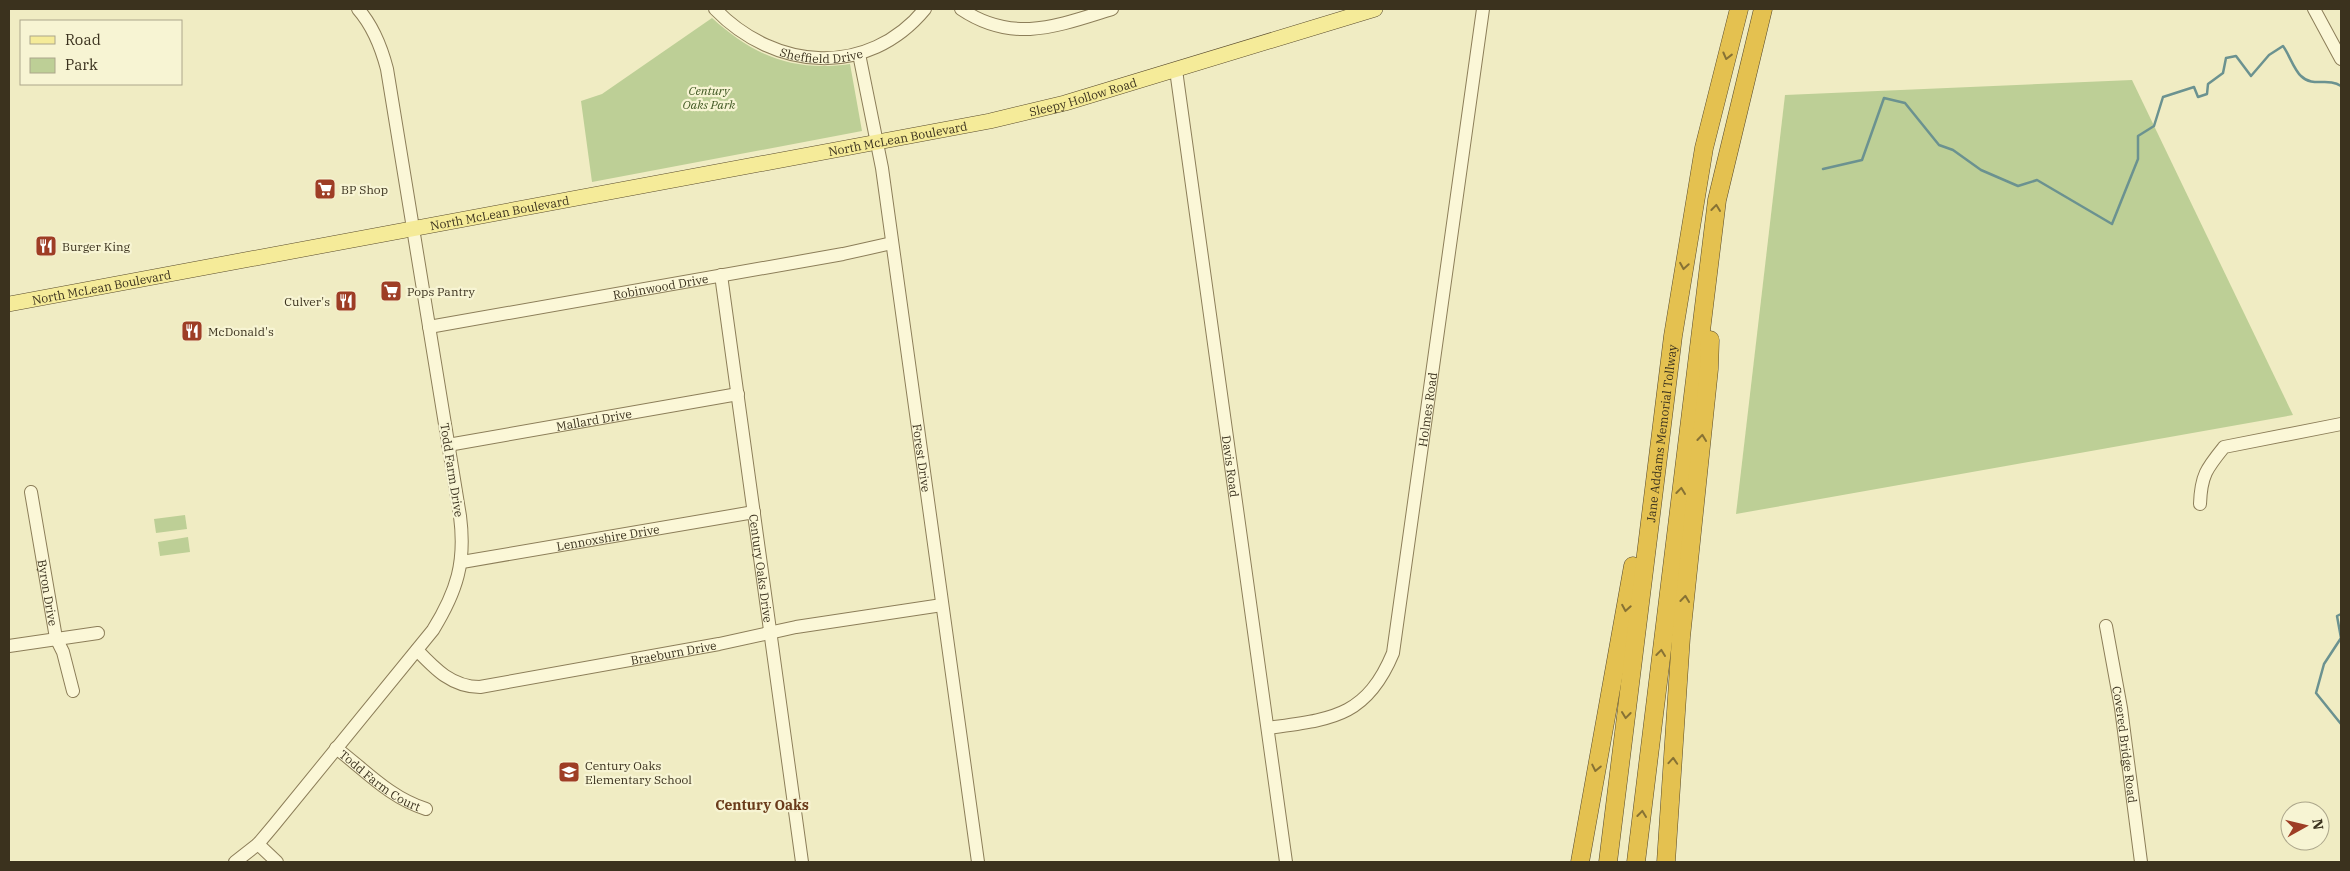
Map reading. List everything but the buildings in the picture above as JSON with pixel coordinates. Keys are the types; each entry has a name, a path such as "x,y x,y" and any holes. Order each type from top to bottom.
{"highway":[{"name":"Jane Addams Memorial Tollway","path":"1608,862 1673,336 1704,148 1740,9"},
{"path":"1636,862 1717,200 1763,9"},
{"path":"1666,862 1681,637 1709,368 1713,231"},
{"path":"1580,862 1614,682 1673,336"}],"main road":[{"path":"1176,70 1375,9"},
{"name":"Sleepy Hollow Road","path":"990,121 1065,103 1176,70"},
{"name":"North McLean Boulevard","path":"9,304 876,140 990,121"}],"street":[{"name":"Todd Farm Drive","path":"235,862 258,844 433,630 453,594 462,562 462,534 387,69 377,39 358,9"},
{"name":"Sheffield Drive","path":"715,9 734,26 760,43 779,51 812,58 836,58 859,54 901,34 925,9"},
{"path":"961,9 988,23 1020,30 1054,26 1112,9"},
{"name":"Holmes Road","path":"1268,728 1324,720 1358,704 1378,682 1393,653 1482,9"},
{"path":"2314,9 2341,59"},
{"name":"Forest Drive","path":"859,54 876,140 892,243 978,862"},
{"name":"Davis Road","path":"1176,70 1286,862"},
{"name":"Robinwood Drive","path":"429,326 721,276 892,243"},
{"name":"Century Oaks Drive","path":"721,276 802,862"},
{"name":"Mallard Drive","path":"448,445 738,394"},
{"path":"2200,504 2201,482 2206,470 2224,447 2341,424"},
{"name":"Byron Drive","path":"32,492 56,638 63,652 73,691"},
{"name":"Lennoxshire Drive","path":"462,562 754,512"},
{"name":"Braeburn Drive","path":"417,650 447,679 471,686 480,686 719,644 796,627 942,605"},
{"name":"Covered Bridge Road","path":"2106,626 2121,708 2141,862"},
{"path":"9,646 98,633"},
{"name":"Todd Farm Court","path":"336,748 409,804 426,809"},
{"path":"258,844 277,862"}],"green space":[{"name":"Century Oaks Park","path":"712,18 743,42 775,58 810,66 850,64 862,131 592,182 581,101 602,94"},
{"path":"2132,80 2293,415 1736,514 1785,95"},
{"path":"185,515 187,529 156,533 154,519"},
{"path":"188,537 190,552 160,556 158,542"}],"waterway":[{"path":"1823,169 1862,160 1884,98 1905,103 1939,145 1953,150 1981,170 2018,186 2037,180 2112,224 2138,159 2138,136 2154,126 2163,97 2194,87 2198,97 2207,94 2208,84 2223,73 2226,58 2236,56 2251,76 2269,55 2283,46 2296,70 2306,80 2331,82 2341,86"},
{"path":"2341,614 2337,616 2341,638 2324,664 2316,693 2341,724"}],"place":[{"name":"BP Shop","path":"325,189"},
{"name":"Burger King","path":"46,246"},
{"name":"Pops Pantry","path":"391,291"},
{"name":"Culver's","path":"346,301"},
{"name":"McDonald's","path":"192,331"},
{"name":"Century Oaks Elementary School","path":"569,772"}],"district":[{"name":"Century Oaks","path":"762,805"}]}
